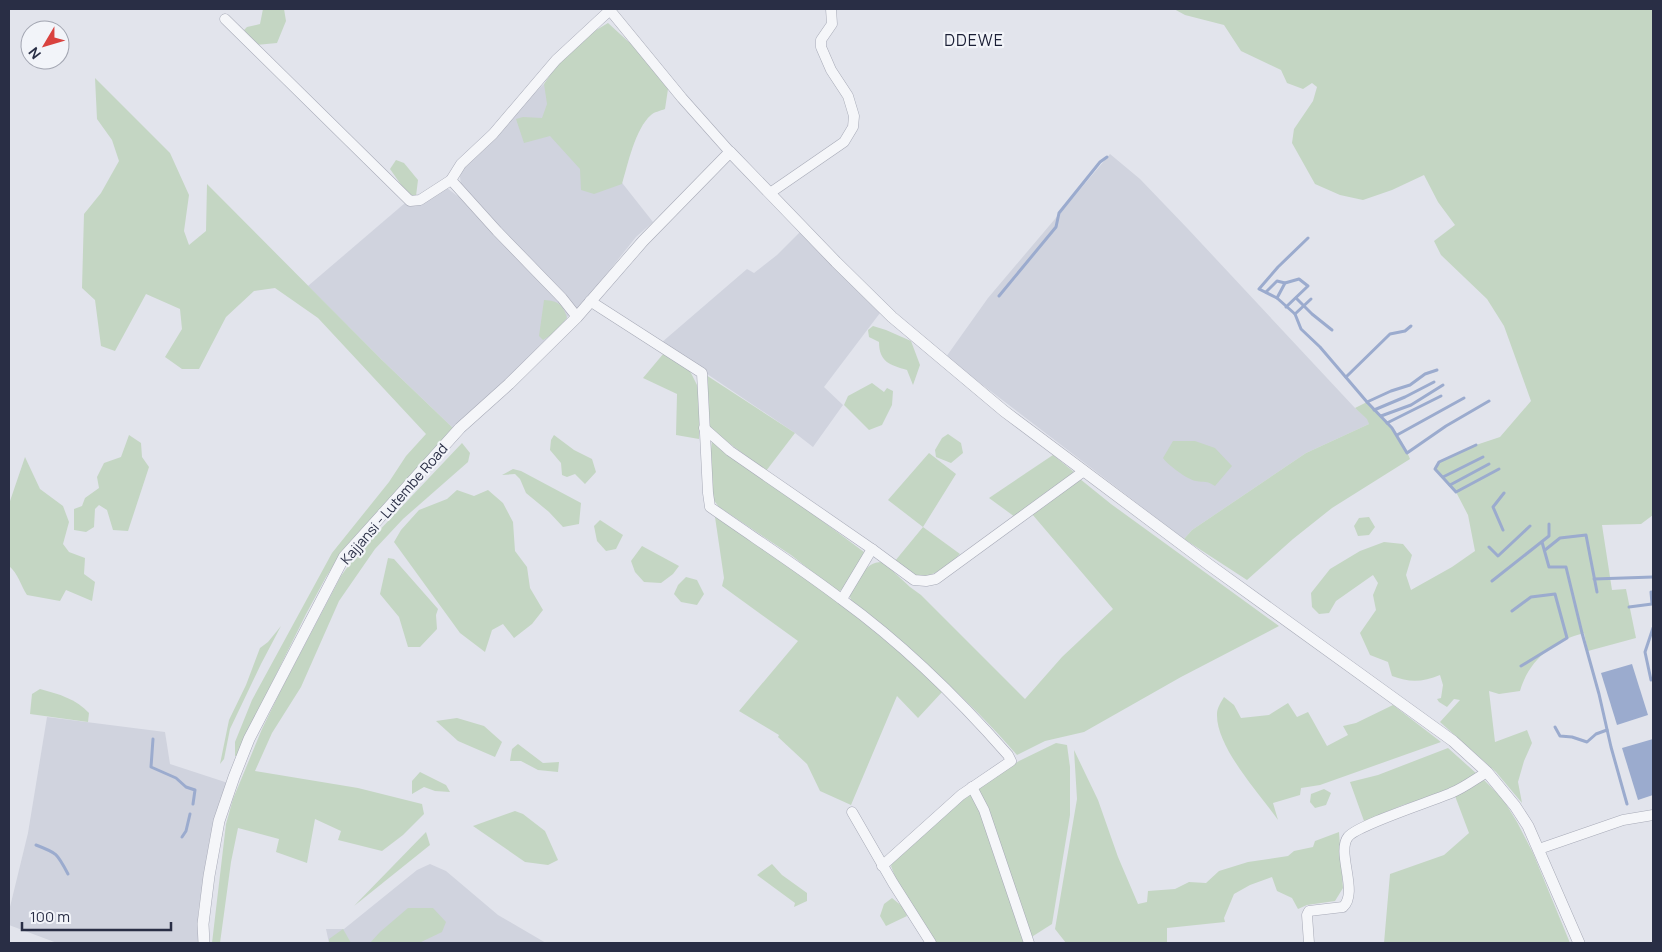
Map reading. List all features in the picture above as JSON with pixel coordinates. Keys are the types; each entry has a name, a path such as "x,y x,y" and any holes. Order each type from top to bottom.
{"street":[{"path":"225,19 410,201 420,200 452,180 461,164 493,134 556,60 609,9 682,98 730,152 836,262 921,343 1004,411 1208,564 1454,741 1487,772 1515,806 1528,826 1579,943"},
{"path":"770,192 828,151 844,142 853,127 854,116 848,96 831,70 821,48 821,40 832,24 830,9"},
{"name":"Kajjansi - Lutembe Road","path":"204,943 203,924 209,876 220,821 234,777 249,739 344,557 460,428 509,384 577,317 643,241 730,152"},
{"path":"452,180 497,231 562,298 577,317"},
{"path":"590,301 702,373 710,506 842,599 922,666 1011,761 972,787 925,826 882,866"},
{"path":"704,428 730,451 914,580 926,581 936,579 1084,471"},
{"path":"842,599 872,549"},
{"path":"1309,943 1307,915 1309,911 1343,907 1349,898 1346,838 1352,833 1392,816 1453,793 1487,772"},
{"path":"972,787 984,810 1029,943"},
{"path":"852,812 882,866 931,943"},
{"path":"1539,849 1623,820 1653,814"}],"shaded area":[{"path":"544,84 653,222 636,237 577,311 523,255 461,185 462,168"},
{"path":"1110,154 1140,179 1188,229 1355,408 1368,419 1369,424 1306,453 1192,530 1184,539 946,357 988,298"},
{"path":"447,188 468,204 560,301 569,315 455,430 308,286 405,203"},
{"path":"800,232 880,313 824,387 843,405 813,447 661,343 747,269 754,273 777,255"},
{"path":"47,717 165,732 170,764 228,783 220,800 210,838 198,913 198,943 57,943 9,925 9,911 28,833"},
{"path":"430,864 446,871 498,915 546,943 329,943 326,929 344,929 417,870"}],"green space":[{"path":"263,9 284,9 286,21 277,43 256,45 244,30 247,27 260,24"},
{"path":"1174,9 1653,9 1653,515 1641,524 1602,525 1612,590 1626,589 1636,638 1588,651 1584,633 1562,641 1544,653 1529,670 1520,691 1499,694 1489,691 1495,742 1527,730 1532,743 1518,782 1522,803 1496,772 1440,722 1460,700 1454,699 1447,707 1439,702 1437,699 1441,698 1443,685 1440,675 1416,681 1405,680 1392,676 1388,662 1370,655 1360,633 1376,610 1373,595 1378,583 1373,575 1336,601 1329,613 1319,614 1312,607 1311,593 1330,569 1360,551 1384,542 1403,544 1412,555 1406,575 1411,590 1452,567 1475,551 1468,515 1456,492 1435,469 1439,462 1476,445 1500,437 1531,401 1504,326 1487,299 1441,255 1434,241 1455,225 1438,202 1424,175 1392,190 1363,200 1340,195 1315,184 1292,143 1294,129 1313,101 1317,87 1312,83 1303,89 1287,83 1281,70 1241,51 1224,25 1185,15"},
{"path":"608,23 643,55 668,89 665,109 655,112 645,121 636,138 622,184 594,194 581,190 580,169 550,136 524,143 516,119 523,117 542,118 547,104 544,84 564,54 588,35"},
{"path":"95,78 170,153 189,195 184,231 189,245 206,231 207,184 382,360 455,430 346,546 326,577 306,614 249,729 238,756 235,756 235,742 252,700 332,553 389,482 406,456 426,434 318,318 275,288 254,291 226,317 199,369 182,369 165,357 182,329 180,309 146,294 115,351 101,346 95,300 82,288 84,214 101,193 119,161 112,140 97,119"},
{"path":"396,160 404,163 418,180 416,196 409,196 390,169"},
{"path":"544,300 559,304 564,309 567,318 554,333 543,340 539,336"},
{"path":"873,326 911,341 920,365 913,385 907,370 887,362 883,358 879,342 869,337 868,330"},
{"path":"664,353 690,371 700,391 699,439 676,435 677,394 643,378"},
{"path":"706,375 795,433 766,471 709,428"},
{"path":"872,383 884,392 887,388 893,391 892,405 882,425 869,430 844,405 848,396"},
{"path":"1367,402 1397,435 1410,459 1332,508 1293,539 1247,580 1184,539 1192,530 1306,453 1369,424 1367,419 1355,408"},
{"path":"948,434 961,443 963,453 951,463 936,457 935,450 942,438"},
{"path":"129,435 141,443 142,457 149,467 128,531 113,530 107,510 99,505 95,509 94,527 86,532 74,530 74,509 82,506 85,498 99,488 97,477 104,463 121,457"},
{"path":"554,435 574,450 592,459 596,472 585,484 575,474 567,477 562,475 561,463 550,450 551,440"},
{"path":"712,439 864,552 854,574 843,589 838,592 791,555 719,507 712,498 710,463"},
{"path":"1173,441 1195,441 1215,448 1232,466 1215,486 1207,482 1192,480 1178,472 1163,458"},
{"path":"462,443 470,453 468,462 403,519 375,549 339,601 301,687 272,733 255,771 358,788 422,804 424,814 403,835 382,851 338,840 341,831 315,819 307,863 276,852 279,839 238,828 231,862 220,943 212,943 226,824 233,799 262,729 281,690 341,576 357,554"},
{"path":"929,453 956,474 923,527 888,500"},
{"path":"1053,455 1074,472 1015,517 989,498"},
{"path":"25,457 40,489 63,506 69,522 63,544 69,552 85,558 84,574 95,582 92,601 66,590 60,601 27,595 17,576 9,566 9,504"},
{"path":"513,469 521,471 581,503 579,524 563,527 549,512 526,493 520,479 515,474 502,475"},
{"path":"1080,479 1111,504 1279,626 1181,677 1084,732 1045,741 1017,755 959,694 852,603 849,594 867,568 883,562 921,595 1025,699 1062,657 1113,609 1032,514"},
{"path":"457,490 474,496 488,490 503,503 513,522 515,551 527,567 530,588 543,610 532,624 514,638 503,624 492,630 485,652 460,633 394,542 401,530 419,510 447,499"},
{"path":"718,516 787,564 889,641 943,691 918,718 897,696 851,805 820,791 807,764 778,737 779,735 739,711 798,641 722,586 724,578 715,517"},
{"path":"1369,517 1375,527 1369,535 1358,536 1354,526 1359,518"},
{"path":"600,520 623,535 616,549 606,551 597,541 594,526"},
{"path":"923,527 960,554 939,571 920,577 911,574 895,561"},
{"path":"642,546 679,566 673,574 661,583 644,582 635,572 631,561"},
{"path":"388,558 394,559 438,609 436,615 437,629 420,647 408,647 399,617 380,594"},
{"path":"686,577 697,580 704,594 697,605 681,602 674,594 678,585"},
{"path":"281,626 230,729 224,759 220,764 229,720 246,685 260,648 268,642"},
{"path":"40,689 60,695 79,704 89,713 88,722 30,714 32,694"},
{"path":"1224,697 1234,705 1241,718 1269,715 1288,703 1297,717 1308,712 1327,746 1348,735 1343,726 1356,723 1393,705 1441,742 1320,785 1301,788 1300,795 1273,803 1278,820 1240,769 1223,741 1217,714 1218,707"},
{"path":"457,718 484,726 502,742 495,757 458,741 436,721"},
{"path":"1056,743 1067,745 1070,767 1070,815 1052,924 1030,938 976,788 1019,761"},
{"path":"518,744 543,763 559,762 558,772 538,770 521,761 510,761 512,749"},
{"path":"1448,748 1477,774 1447,792 1403,805 1364,821 1350,782 1378,775"},
{"path":"1074,750 1098,800 1118,857 1138,904 1147,902 1148,891 1175,889 1189,882 1206,883 1219,871 1248,862 1288,856 1294,851 1313,847 1315,841 1339,832 1343,888 1335,901 1307,905 1298,909 1292,898 1277,891 1272,877 1250,885 1234,894 1224,918 1225,922 1167,928 1167,943 1066,943 1055,929 1077,799"},
{"path":"420,772 446,785 450,792 435,791 424,787 412,794 412,781"},
{"path":"1484,780 1503,799 1517,822 1533,853 1570,943 1384,943 1390,874 1444,855 1469,833 1455,796"},
{"path":"1324,789 1331,793 1326,805 1315,808 1310,802 1311,794"},
{"path":"970,790 975,798 1026,943 935,943 897,882 891,866 895,858"},
{"path":"515,811 523,814 545,831 558,860 548,865 525,862 473,826"},
{"path":"426,832 430,845 354,906"},
{"path":"772,864 782,875 807,893 807,901 794,907 795,903 757,875"},
{"path":"892,898 903,907 907,916 886,926 880,916 884,904"},
{"path":"408,908 433,908 446,922 442,932 419,943 370,943 380,932"},
{"path":"343,929 351,943 329,943 329,939"}],"water":[{"path":"1632,664 1648,715 1617,725 1601,673"},
{"path":"1653,739 1653,795 1638,800 1622,748"}],"waterway":[{"path":"999,296 1056,227 1059,213 1100,162 1107,157"},
{"path":"1308,238 1278,267 1259,289 1277,298 1295,314 1301,329 1320,347 1392,428 1407,453 1446,426 1489,401"},
{"path":"1277,298 1285,283 1299,279 1308,286 1286,307"},
{"path":"1266,292 1277,281 1285,283"},
{"path":"1296,298 1332,330"},
{"path":"1295,314 1311,299"},
{"path":"1346,377 1390,334 1405,331 1411,326"},
{"path":"1367,402 1410,385 1425,374 1437,370"},
{"path":"1374,410 1434,382"},
{"path":"1381,416 1411,405 1443,385"},
{"path":"1387,423 1441,396"},
{"path":"1397,435 1464,398"},
{"path":"1476,445 1439,462 1435,469 1456,492 1499,469"},
{"path":"1443,477 1483,457"},
{"path":"1450,485 1489,464"},
{"path":"1503,530 1493,507 1504,493"},
{"path":"1492,581 1549,536 1549,524"},
{"path":"1489,547 1498,556 1530,526"},
{"path":"1545,550 1560,538 1586,535 1597,592"},
{"path":"1542,542 1549,567 1566,567 1627,804"},
{"path":"1594,579 1653,577"},
{"path":"1629,607 1652,604 1651,592 1653,592"},
{"path":"1512,611 1531,597 1555,594 1567,638 1521,666"},
{"path":"1651,680 1645,652 1653,628"},
{"path":"1555,727 1560,736 1572,737 1587,742 1596,734 1607,730"},
{"path":"153,739 151,767 176,778 186,787 195,790 193,804"},
{"path":"182,837 186,831 190,814"},
{"path":"36,845 56,855 68,874"}],"district":[{"name":"DDEWE","path":"974,40"}]}
